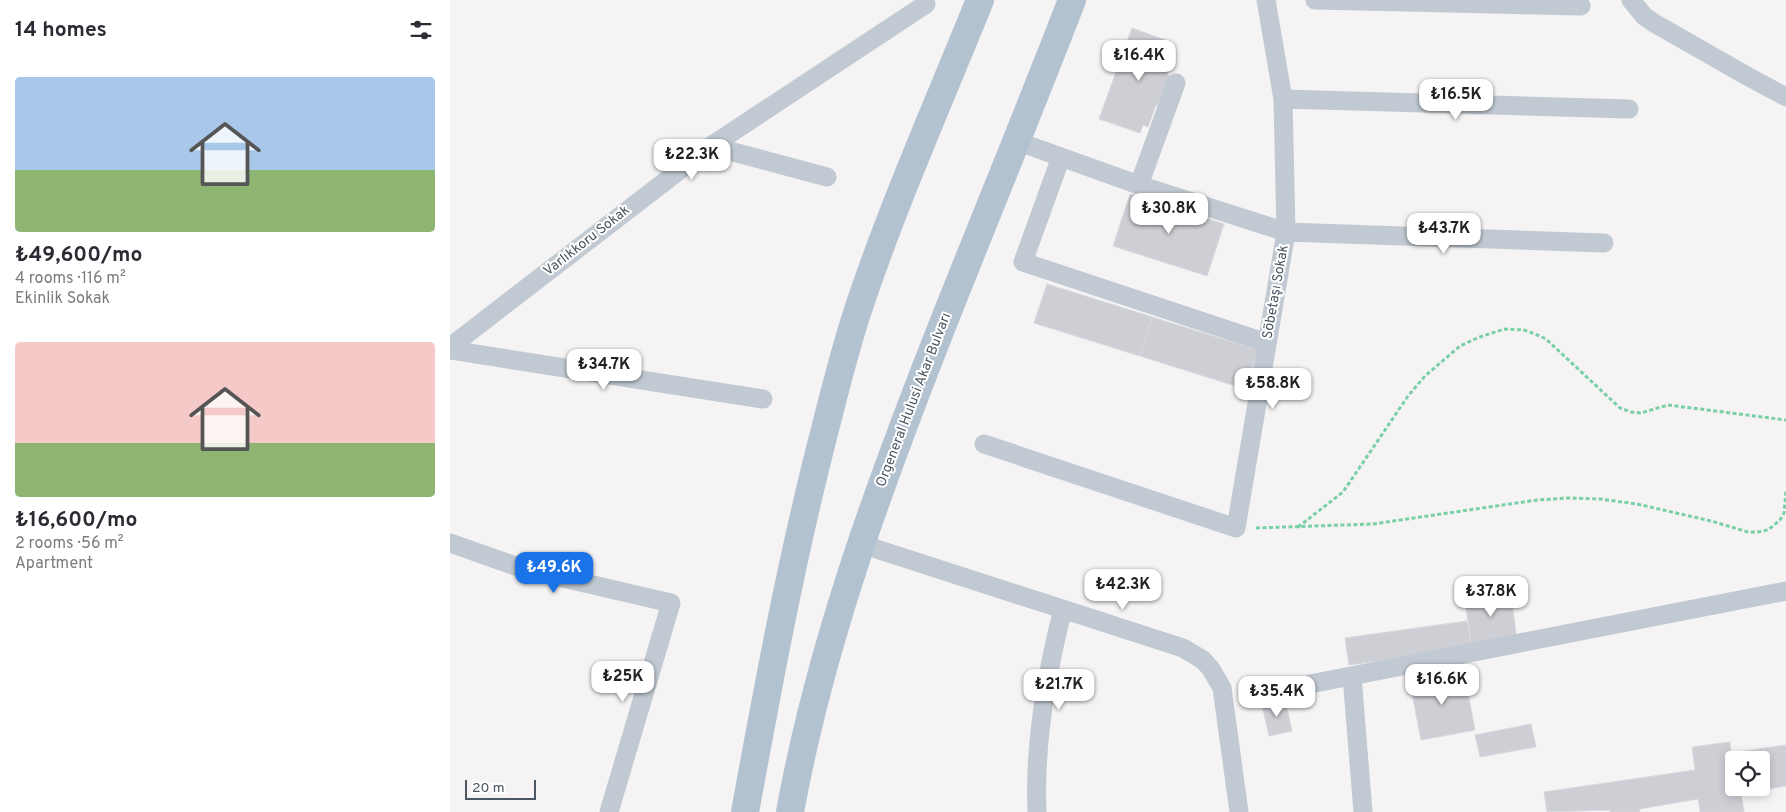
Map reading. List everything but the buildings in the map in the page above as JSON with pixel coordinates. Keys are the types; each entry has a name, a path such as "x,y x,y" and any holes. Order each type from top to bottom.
{"main road":[{"path":"745,812 786,595 806,504 848,343 883,238 980,0"},
{"name":"Orgeneral Hulusi Akar Bulvarı","path":"790,812 824,670 861,544 903,426 1072,0"}],"street":[{"name":"Söbetaşı Sokak","path":"1236,528 1286,232 1283,99 1266,0"},
{"path":"1315,0 1581,6"},
{"path":"1631,0 1644,16 1654,23 1786,97"},
{"name":"Varlıkkoru Sokak","path":"450,349 711,146 926,4"},
{"path":"1139,185 1176,84"},
{"path":"1283,99 1629,109"},
{"path":"1016,141 1139,185 1286,232 1604,243"},
{"path":"711,146 827,178"},
{"path":"1061,157 1023,262 1267,343"},
{"path":"450,349 763,399"},
{"path":"984,444 1236,528"},
{"path":"450,542 524,570 671,603 608,812"},
{"path":"861,544 1194,653 1211,669 1222,688 1239,812"},
{"path":"1310,684 1786,591"},
{"path":"1037,812 1037,766 1041,721 1051,657 1062,609"},
{"path":"1352,676 1364,812"}],"path":[{"path":"1298,527 1343,492 1408,396 1425,376 1460,346 1499,330 1524,330 1546,339 1620,408 1630,412 1641,413 1668,405 1786,420"},
{"path":"1236,528 1373,524 1537,500 1568,498 1600,499 1637,504 1711,521 1748,532 1758,532 1768,530 1780,520 1784,513 1786,491"}]}
